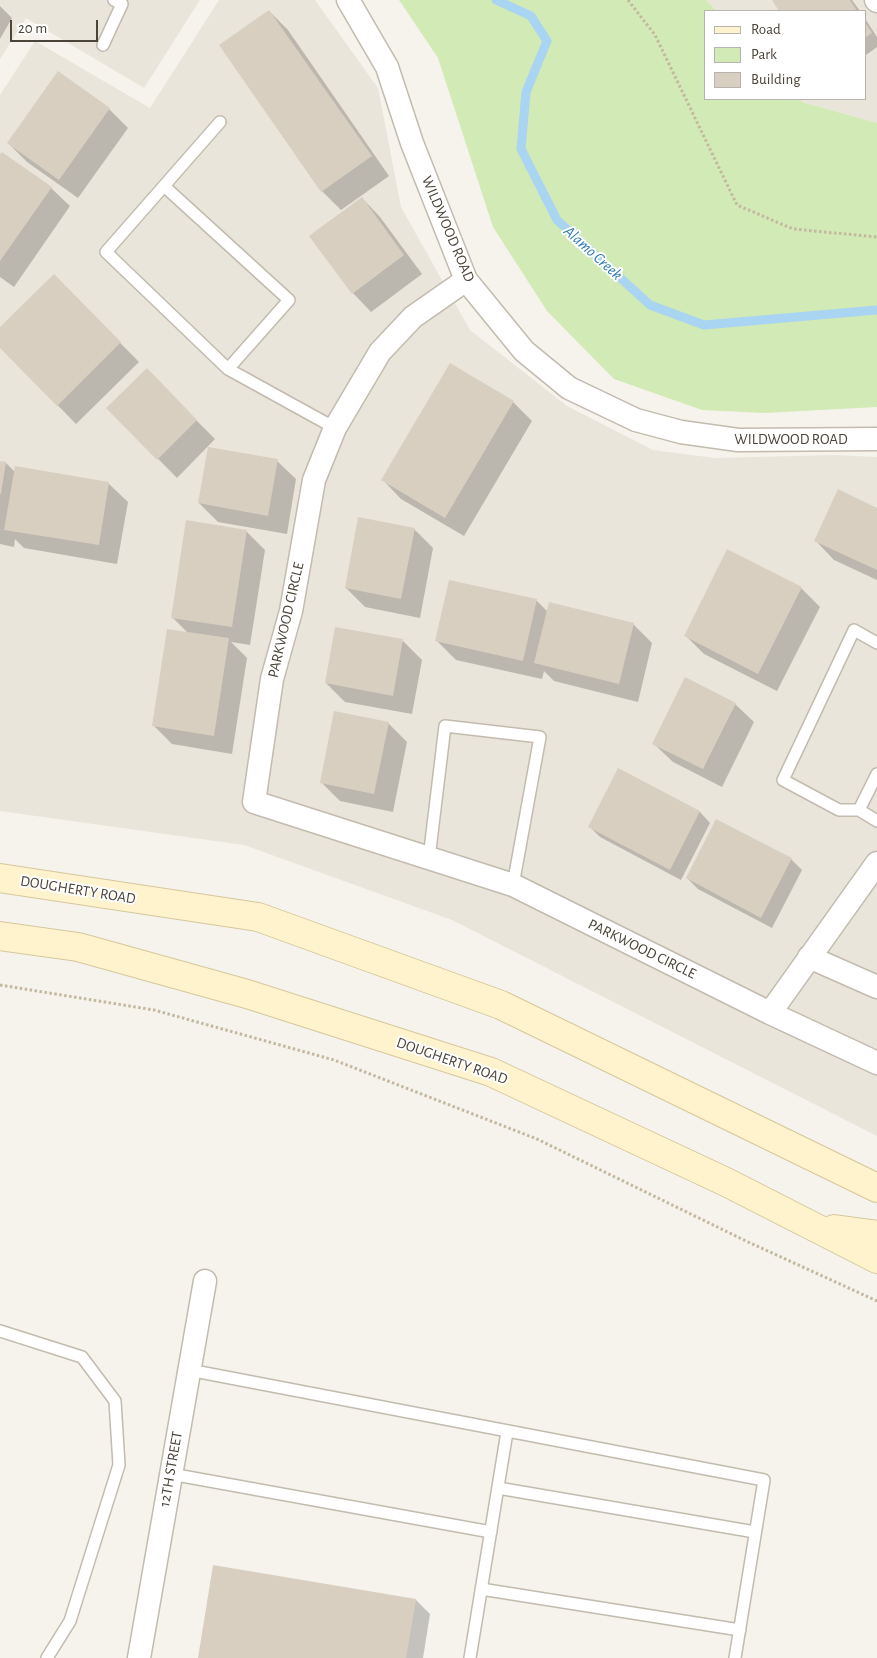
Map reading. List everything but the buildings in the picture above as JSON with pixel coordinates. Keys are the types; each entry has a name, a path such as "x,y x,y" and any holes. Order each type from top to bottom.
{"main road":[{"name":"DOUGHERTY ROAD","path":"0,878 258,917 501,1005 877,1188"},
{"name":"DOUGHERTY ROAD","path":"0,936 78,947 228,988 491,1072 726,1182 877,1259"},
{"path":"813,1226 877,1235"}],"street":[{"name":"WILDWOOD ROAD","path":"348,0 387,67 412,143 466,280 531,357 569,388 636,420 682,432 738,440 877,439"},
{"name":"PARKWOOD CIRCLE","path":"466,280 413,317 380,352 335,428 314,480 291,611 272,679 254,802 513,885 770,1013 877,1062"},
{"path":"770,1013 877,863"},
{"path":"810,957 877,987"},
{"name":"12TH STREET","path":"139,1658 205,1281"}],"lane":[{"path":"103,44 122,4 114,0"},
{"path":"220,122 106,252 228,369 335,428"},
{"path":"164,186 289,300 228,369"},
{"path":"877,642 854,630 783,780 839,810 859,810 877,821"},
{"path":"429,858 446,726 540,737 513,885"},
{"path":"859,810 877,774"},
{"path":"0,1331 82,1356 115,1401 119,1465 70,1621 47,1658"},
{"path":"189,1370 764,1480 735,1658"},
{"path":"470,1658 507,1432"},
{"path":"171,1474 491,1532"},
{"path":"498,1488 755,1532"},
{"path":"481,1589 740,1630"}],"path":[{"path":"628,0 655,35 736,205 793,229 877,237"},
{"path":"0,985 154,1010 334,1060 537,1139 746,1241 877,1301"}],"shaded area":[{"path":"0,0 200,0 144,88 26,18 0,59"},
{"path":"219,0 315,0 378,88 401,207 470,330 567,406 653,450 715,458 835,455 877,457 877,1136 452,920 244,845 0,811 0,95 35,41 150,108"},
{"path":"706,0 877,0 877,123 802,102 801,100 867,100 867,10 716,10"}],"green space":[{"path":"399,0 706,0 716,10 704,10 704,100 801,100 802,102 877,123 877,407 764,413 702,410 614,379 547,311 493,227 438,58"}],"waterway":[{"name":"Alamo Creek","path":"496,0 531,16 547,41 526,92 521,149 557,220 650,305 704,325 877,310"}]}
